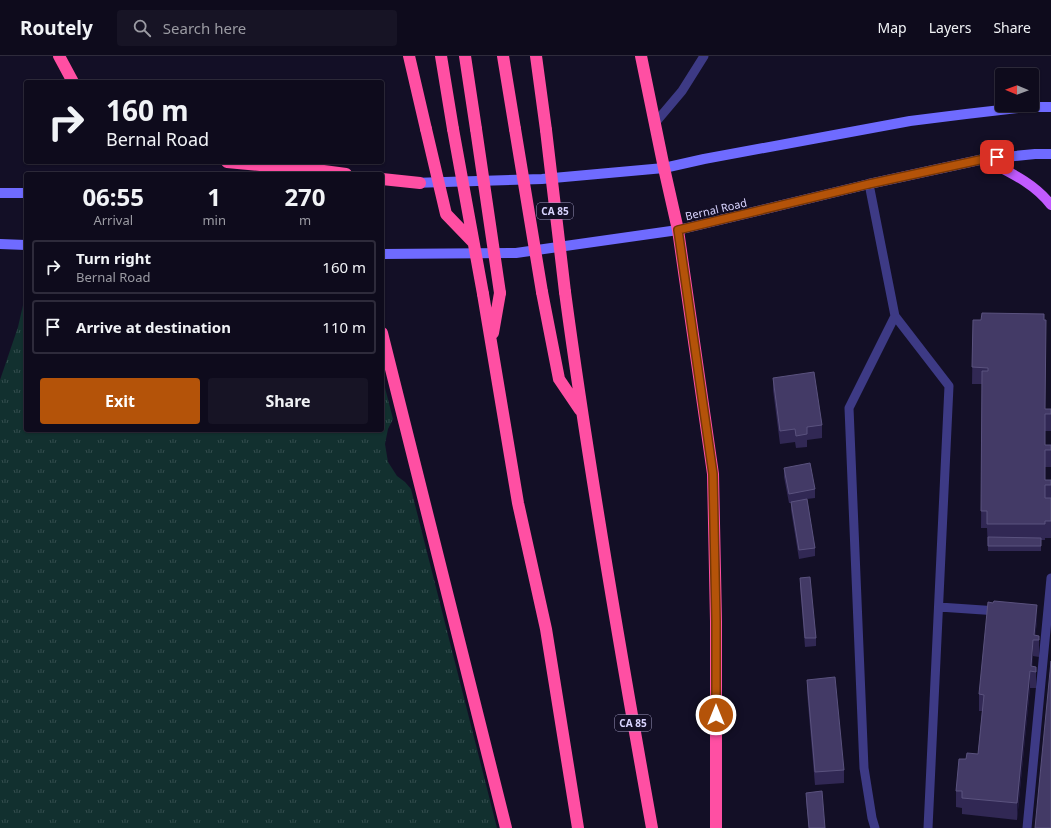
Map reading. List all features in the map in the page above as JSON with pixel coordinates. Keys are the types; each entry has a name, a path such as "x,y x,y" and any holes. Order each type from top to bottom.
{"highway":[{"path":"59,56 72,80"},
{"path":"409,56 446,214 473,242"},
{"path":"441,56 518,503 546,629 578,828"},
{"path":"465,56 500,293 491,343"},
{"path":"503,56 542,292 559,378 581,412"},
{"name":"CA 85","path":"536,56 581,412 614,617 652,828"},
{"path":"641,56 678,230 713,474 716,629 716,828"},
{"path":"249,164 331,172"},
{"path":"384,179 420,183"},
{"path":"384,341 506,828"}],"main road":[{"path":"384,184 542,179 664,168 704,159 910,121 1027,107 1051,106"},
{"name":"Bernal Road","path":"384,254 516,253 678,230 869,184 984,159 1051,154"},
{"path":"984,159 1028,182 1042,194 1051,206"},
{"path":"0,193 24,193"},
{"path":"0,244 24,245"}],"lane":[{"path":"655,123 682,91 704,56"},
{"path":"869,184 895,316 949,386 928,828"},
{"path":"875,828 864,768 849,408 895,316"},
{"path":"1027,828 1044,614 1051,578"},
{"path":"938,607 1009,611"}],"green space":[{"path":"24,301 24,432 384,432 384,384 393,419 388,429 385,444 388,462 397,476 411,489 497,828 0,828 0,380 18,327"}],"building":[{"path":"982,313 1044,314 1044,320 1046,320 1045,409 1051,409 1051,414 1045,414 1045,445 1051,445 1051,450 1045,450 1045,480 1051,480 1051,485 1045,485 1045,498 1051,498 1051,521 1045,521 1045,524 987,524 987,511 981,511 982,371 988,371 988,368 972,367 973,320 981,320"},
{"path":"814,372 822,425 807,427 807,434 796,436 795,429 780,431 773,378"},
{"path":"810,463 815,489 789,494 784,468"},
{"path":"807,499 815,548 799,550 791,502"},
{"path":"988,537 1041,538 1041,546 988,546"},
{"path":"810,577 816,638 805,638 800,578"},
{"path":"994,601 1037,605 1034,635 1039,636 1039,640 1033,640 1031,666 1036,667 1036,672 1030,671 1017,803 962,798 962,791 956,791 959,759 966,759 967,753 978,754 984,695 979,694 988,602 993,603"},
{"path":"1051,661 1051,828 1035,828"},
{"path":"835,677 844,770 815,772 807,680"},
{"path":"822,791 825,828 809,828 806,793"}],"route":[{"path":"716,715 713,474 678,230 869,184 997,157"}]}
